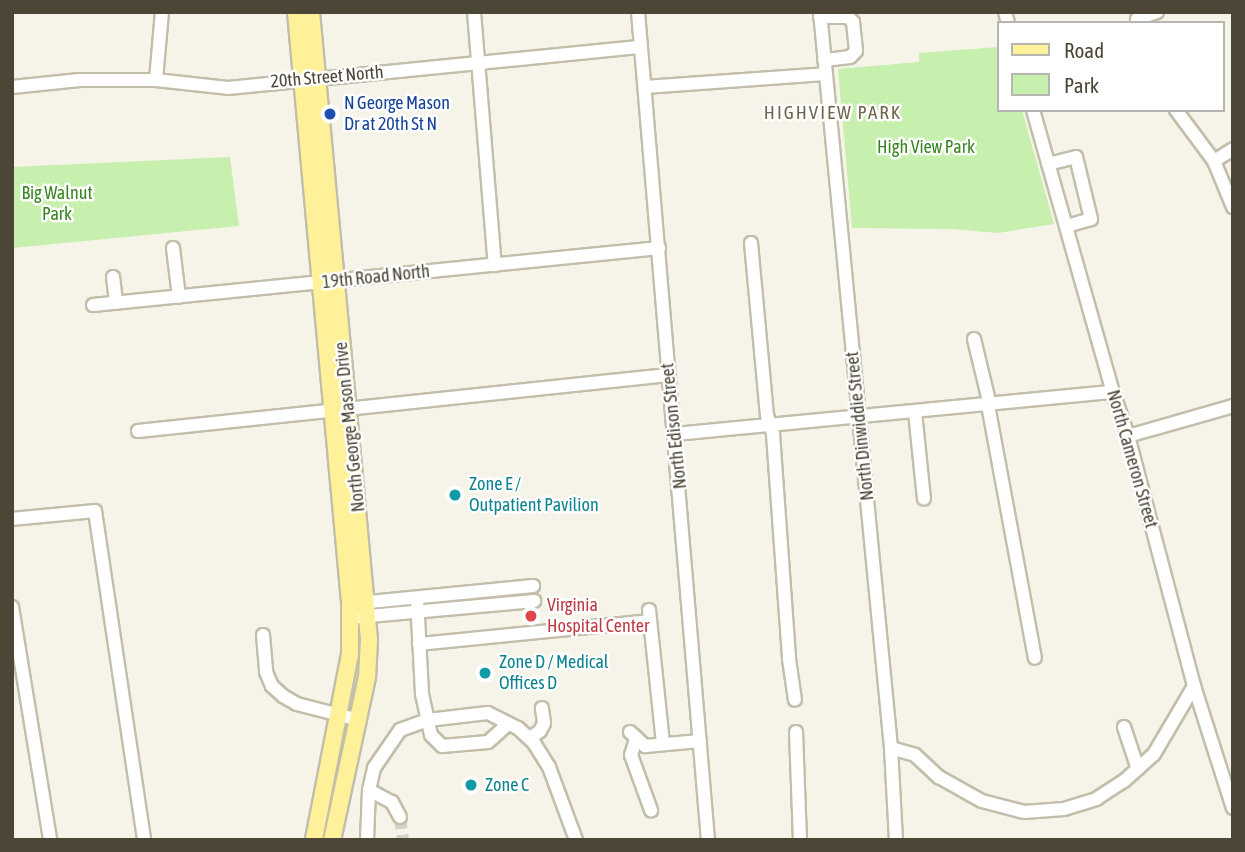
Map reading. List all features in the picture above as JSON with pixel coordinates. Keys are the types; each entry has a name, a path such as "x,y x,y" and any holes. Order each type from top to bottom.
{"main road":[{"name":"North George Mason Drive","path":"296,12 310,78 367,677 332,840"},
{"name":"North George Mason Drive","path":"310,78 312,12"},
{"name":"North George Mason Drive","path":"314,840 359,610"}],"street":[{"path":"156,80 162,12"},
{"path":"474,12 495,265"},
{"name":"North Edison Street","path":"638,12 708,840"},
{"path":"1137,18 1157,12"},
{"path":"820,15 848,17 853,22 856,51 850,57 824,60"},
{"name":"North Dinwiddie Street","path":"820,15 891,748 896,840"},
{"name":"20th Street North","path":"12,87 80,79 156,80 228,88 641,47"},
{"path":"645,87 825,74"},
{"name":"North Cameron Street","path":"1034,112 1128,436 1194,686 1233,808"},
{"path":"1177,112 1214,161 1232,204"},
{"path":"1214,161 1233,149"},
{"path":"1048,164 1076,156 1091,219 1066,226"},
{"path":"751,243 795,700"},
{"path":"173,248 179,297"},
{"name":"19th Road North","path":"93,305 659,248"},
{"path":"113,276 116,303"},
{"path":"974,339 989,405 1035,657"},
{"path":"138,431 668,375"},
{"path":"675,434 1113,392"},
{"path":"1128,436 1233,406"},
{"path":"915,412 924,499"},
{"path":"12,519 95,511 144,840"},
{"path":"359,610 417,598 533,586"},
{"path":"417,598 419,644 431,735 442,746 488,742 508,724"},
{"path":"359,610 417,611 534,601"},
{"path":"12,607 50,840"},
{"path":"419,644 649,615 655,715 663,743"},
{"path":"263,635 266,672 272,686 297,704 359,720"},
{"path":"891,748 915,755 939,777 982,801 1024,812 1065,809 1096,799 1154,754 1194,686"},
{"path":"530,738 544,723 542,708"},
{"path":"367,840 369,790 374,768 400,730 428,720 488,713 530,738 549,767 576,840"},
{"path":"1124,727 1138,769"},
{"path":"796,732 800,840"},
{"path":"651,810 631,755 633,736 645,746 700,741"},
{"path":"369,790 392,802 400,817"}],"green space":[{"name":"High View Park","path":"996,47 996,112 1023,112 1054,224 998,233 952,229 852,228 838,69 919,62 919,53"},
{"name":"Big Walnut Park","path":"230,157 239,226 12,248 12,167"}],"tunnel":[{"path":"400,817 403,840"}],"place":[{"name":"N George Mason Dr at 20th St N","path":"330,114"},
{"name":"Zone E / Outpatient Pavilion","path":"455,495"},
{"name":"Virginia Hospital Center","path":"531,616"},
{"name":"Zone D / Medical Offices D","path":"485,673"},
{"name":"Zone C","path":"471,785"}],"district":[{"name":"HIGHVIEW PARK","path":"833,113"}]}
